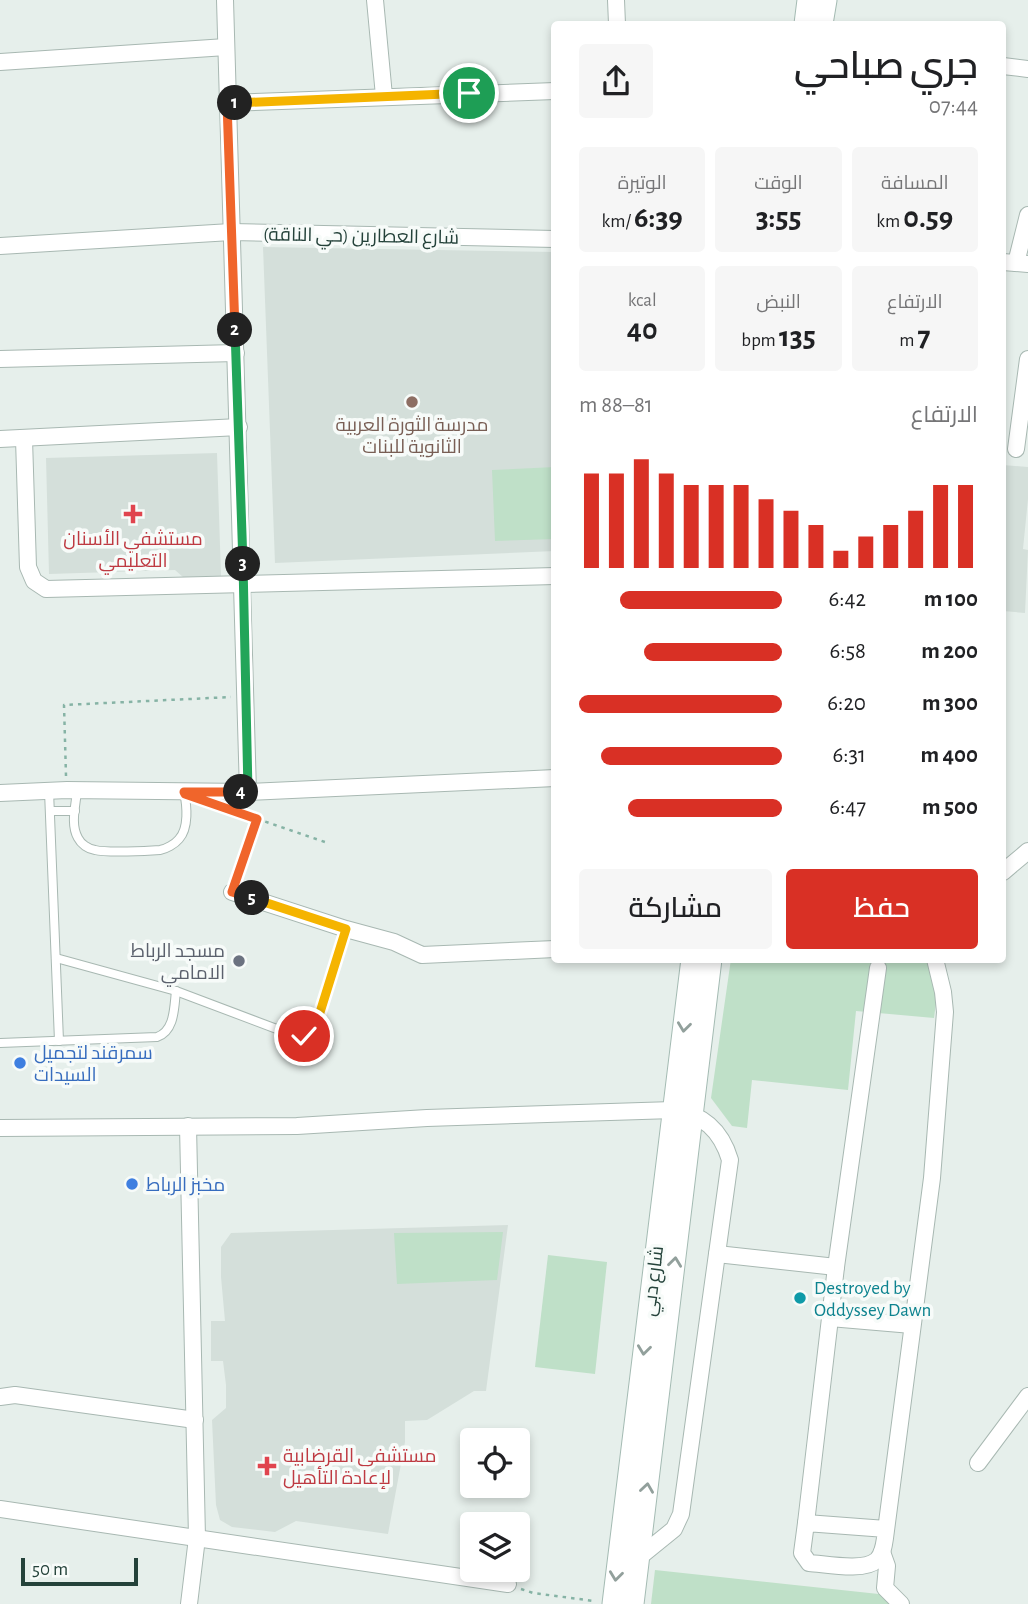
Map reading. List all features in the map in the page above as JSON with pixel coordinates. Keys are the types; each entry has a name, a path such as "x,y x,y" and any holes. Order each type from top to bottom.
{"street":[{"path":"225,0 248,792"},
{"path":"375,0 384,96"},
{"path":"617,0 617,21"},
{"path":"805,21 808,0"},
{"path":"822,21 826,0"},
{"path":"0,62 226,47"},
{"path":"1006,66 1028,69"},
{"path":"227,103 551,91"},
{"path":"1016,263 1028,215"},
{"name":"شارع العطارين (حي الناقة)","path":"0,246 231,232 551,239"},
{"path":"0,359 236,353"},
{"path":"1016,449 1027,367"},
{"path":"0,439 239,427"},
{"path":"24,439 28,567 34,581 46,589 551,576"},
{"path":"0,793 72,790 248,792 551,778"},
{"path":"1006,869 1028,851"},
{"path":"232,892 394,942 422,955 551,949"},
{"name":"شارع دبي","path":"633,1604 683,1111 692,963"},
{"name":"شارع دبي","path":"613,1604 683,1111 710,963"},
{"path":"878,968 836,1267 802,1553 809,1563 865,1567 877,1560 882,1552 886,1530 932,1178 944,1012 943,992 936,963"},
{"path":"0,1128 297,1126 427,1118 683,1111 714,1130 725,1143 730,1160 681,1514 674,1529 638,1559"},
{"path":"188,1126 197,1538 189,1604"},
{"path":"717,1254 836,1267"},
{"path":"830,1318 912,1325"},
{"path":"0,1397 15,1395 195,1420"},
{"path":"978,1463 1028,1396"},
{"path":"0,1509 508,1584"},
{"path":"806,1523 886,1530"},
{"path":"882,1552 887,1566 885,1588 901,1604"}],"lane":[{"path":"72,790 77,837 83,845 95,850 163,850 180,839 186,809 184,792"},
{"path":"49,791 59,1041"},
{"path":"50,811 75,811"},
{"path":"56,958 176,991 290,1034 304,1036 311,1032 317,1022 346,929"},
{"path":"0,1043 162,1036 171,1023 176,991"}],"path":[{"path":"72,790 64,705 246,696"},
{"path":"221,807 325,842"},
{"path":"232,892 257,819"},
{"path":"508,1584 533,1593 613,1604"}],"shaded area":[{"name":"مدرسة الثورة العربية الثانوية للبنات","path":"263,247 551,252 551,551 275,563"},
{"name":"مستشفي الأسنان التعليمي","path":"217,453 221,576 183,577 175,570 49,574 46,458"},
{"path":"1006,465 1028,467 1023,549 1028,550 1025,613 1006,611"},
{"path":"508,1225 486,1391 474,1391 427,1420 405,1421 405,1442 388,1534 296,1521 275,1532 232,1527 220,1520 216,1505 212,1420 226,1408 226,1385 223,1361 211,1361 211,1321 225,1321 221,1247 231,1233"}],"green space":[{"path":"551,467 551,539 495,541 492,470"},
{"path":"730,963 927,963 937,995 934,1018 856,1011 848,1090 752,1080 747,1128 732,1126 711,1098"},
{"path":"503,1232 497,1280 397,1284 394,1233"},
{"path":"548,1255 607,1262 595,1374 535,1367"},
{"path":"655,1570 888,1595 898,1604 651,1604"}],"place":[{"name":"مدرسة الثورة العربية الثانوية للبنات","path":"412,402"},
{"name":"مستشفي الأسنان التعليمي","path":"133,514"},
{"name":"مسجد الرباط الامامي","path":"239,961"},
{"name":"سمرقند لتجميل السيدات","path":"20,1063"},
{"name":"مخبز الرباط","path":"132,1184"},
{"name":"Destroyed by Oddyssey Dawn","path":"800,1298"},
{"name":"مستشفي القرضابية لإعادة التأهيل","path":"267,1466"}],"route":[{"path":"304,1036 311,1032 317,1022 346,929 232,892 257,819 184,792 248,792 244,586 227,103 469,93"}]}
